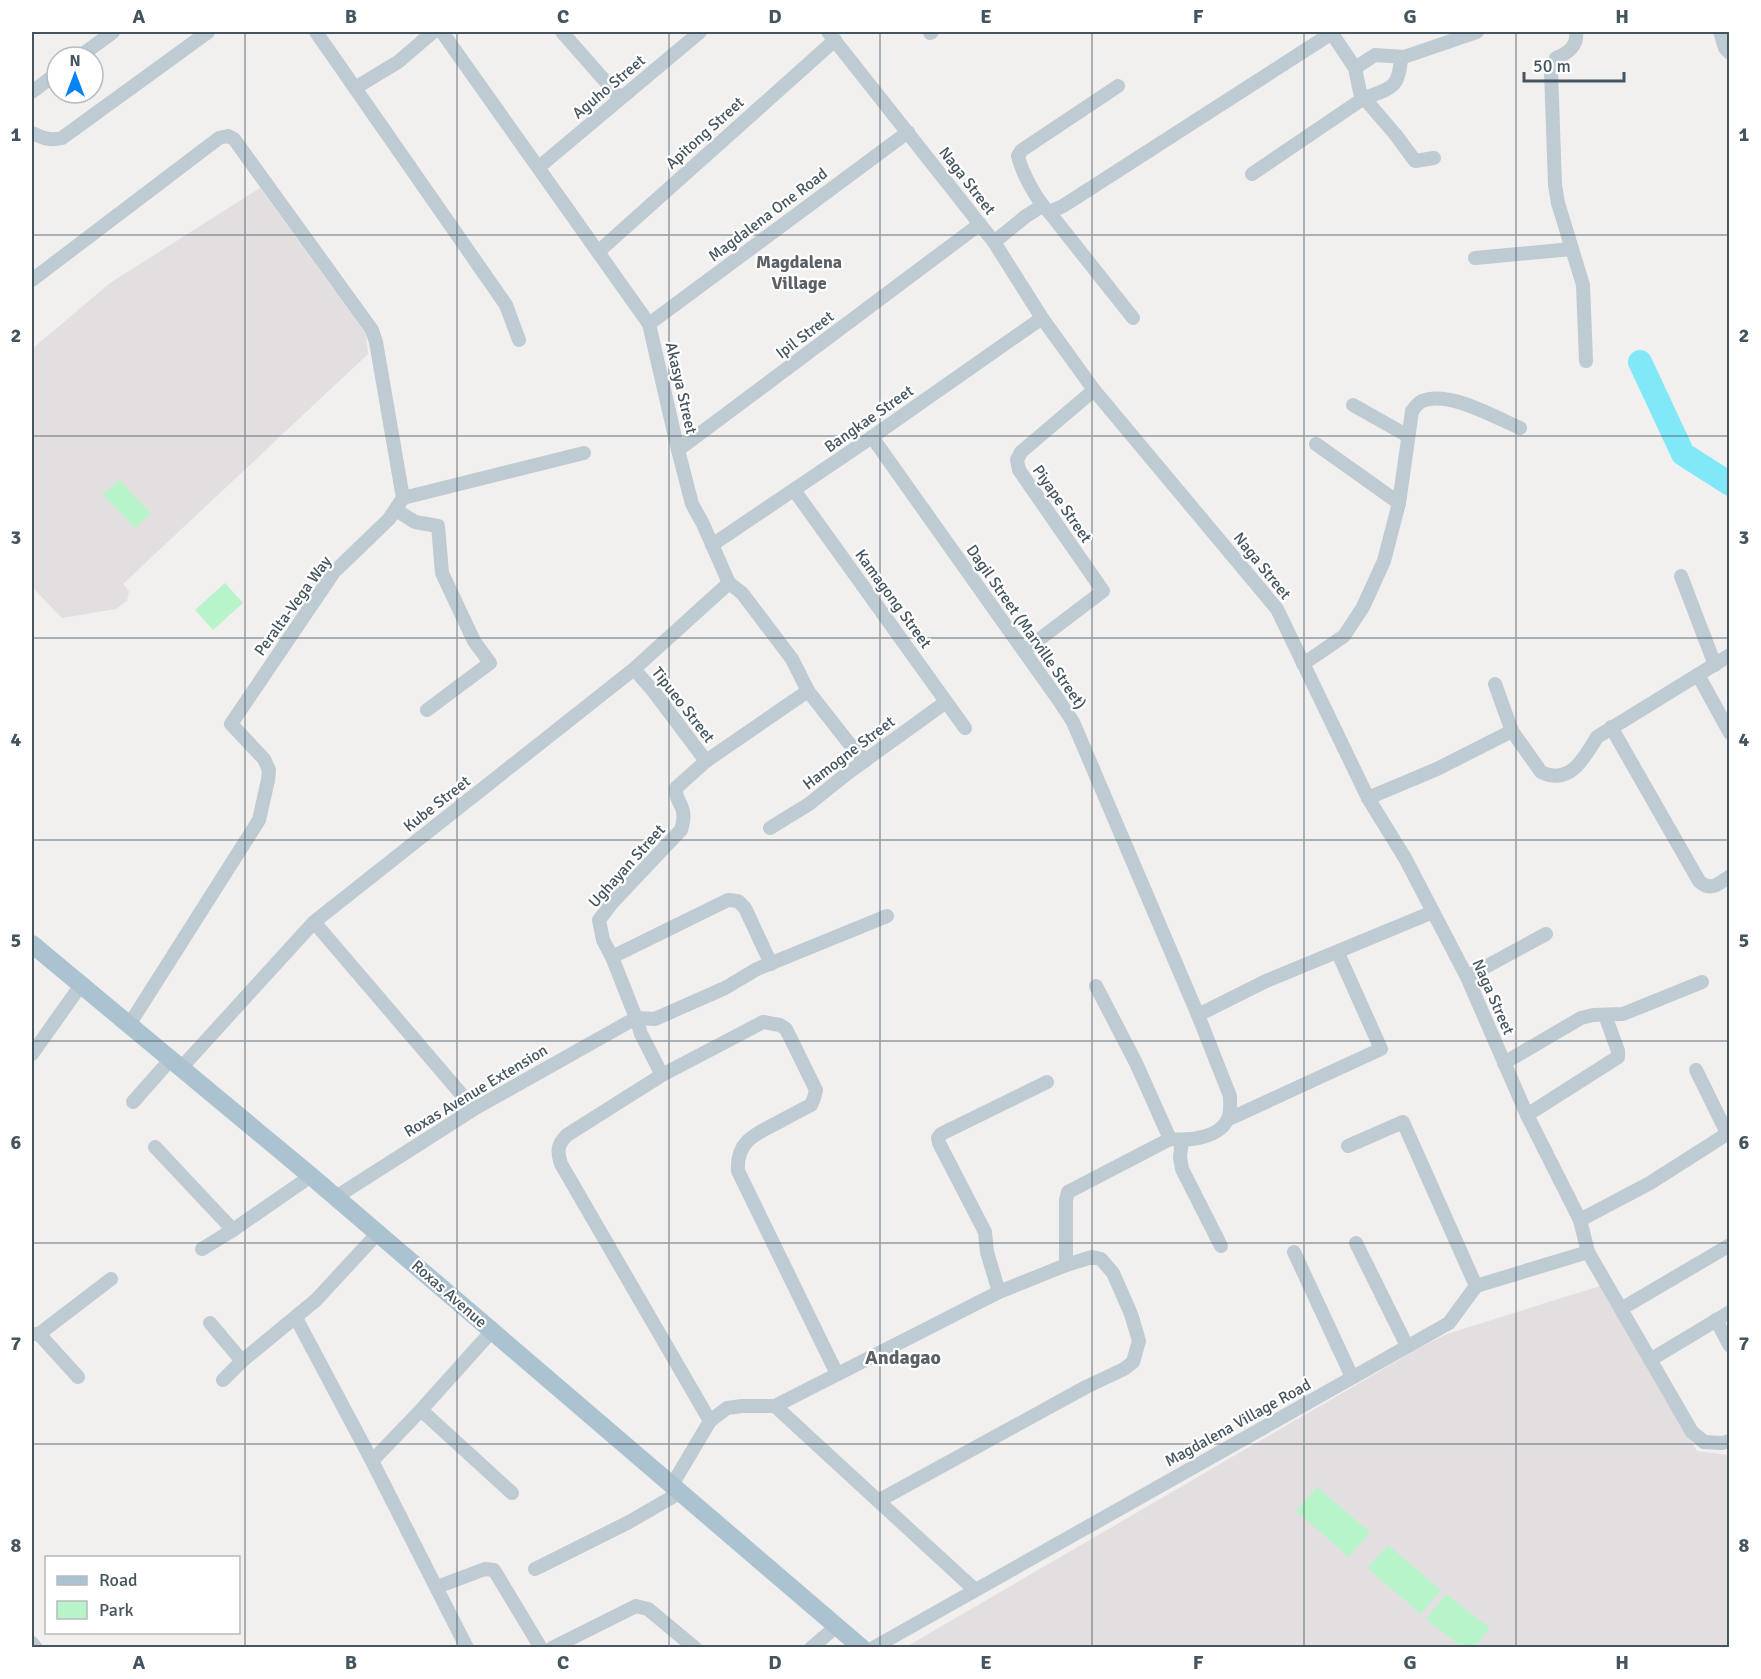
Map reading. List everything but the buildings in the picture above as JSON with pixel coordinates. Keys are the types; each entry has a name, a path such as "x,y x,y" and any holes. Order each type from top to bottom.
{"main road":[{"name":"Roxas Avenue","path":"32,944 312,1176 862,1647"}],"street":[{"path":"95,45 113,32"},
{"path":"32,133 45,140 62,138 208,32"},
{"path":"316,32 506,305 519,340"},
{"path":"355,88 398,62 434,32"},
{"name":"Akasya Street","path":"442,32 649,324 692,504 729,583 742,593 792,659 808,691 864,761"},
{"path":"562,32 620,98"},
{"name":"Aguho Street","path":"538,167 700,32"},
{"path":"994,242 1026,216 1063,206 1331,32 1355,68 1360,92 1415,161 1434,158"},
{"path":"1355,68 1375,55 1401,58 1476,32"},
{"path":"1576,32 1575,44 1565,54 1556,58 1551,71 1555,185 1558,203 1583,285 1586,361"},
{"path":"1720,32 1725,48 1730,53"},
{"name":"Naga Street","path":"831,36 994,242 1042,318 1094,390 1277,609 1368,798 1405,858 1467,977 1527,1115 1580,1220"},
{"name":"Apitong Street","path":"598,252 831,36"},
{"path":"1252,174 1364,98 1386,90 1397,81 1400,75 1401,58"},
{"path":"32,92 45,82"},
{"path":"1118,86 1023,150 1018,156 1020,164 1046,209 1134,318"},
{"name":"Magdalena One Road","path":"649,324 908,132"},
{"path":"32,280 219,138 228,136 234,139 372,330 400,504 416,522 438,526 442,573 474,641 490,663 427,710"},
{"name":"Ipil Street","path":"678,450 980,224"},
{"path":"1475,258 1572,249"},
{"name":"Bangkae Street","path":"712,545 1042,318"},
{"name":"Piyape Street","path":"1024,651 1103,591 1019,470 1017,460 1021,452 1094,390"},
{"path":"1304,664 1344,636 1363,607 1384,561 1399,503 1412,411 1419,402 1435,398 1460,402 1520,428"},
{"path":"1353,405 1408,436"},
{"name":"Dagil Street (Marville Street)","path":"872,437 1073,722 1198,1015 1230,1096 1231,1109 1228,1119"},
{"path":"1316,444 1399,503"},
{"path":"400,504 584,453"},
{"name":"Kamagong Street","path":"794,490 965,728"},
{"name":"Peralta-Vega Way","path":"129,1025 259,820 269,770 264,759 231,724 334,572 390,519 400,504"},
{"path":"1681,576 1715,665"},
{"name":"Kube Street","path":"133,1102 176,1063 314,922 634,669 729,583"},
{"path":"1495,684 1512,731 1541,772 1548,776 1556,776 1567,773 1579,765 1597,737 1611,727 1730,655"},
{"name":"Tipueo Street","path":"634,669 706,761"},
{"path":"1698,675 1730,734"},
{"name":"Ughayan Street","path":"662,1075 641,1034 612,957 603,940 599,920 612,903 681,830 683,810 676,798 676,788 706,761 808,691"},
{"name":"Hamogne Street","path":"770,828 809,804 946,702"},
{"path":"1611,727 1698,881 1710,887 1730,876"},
{"path":"1368,798 1437,769 1512,731"},
{"path":"612,957 728,900 738,901 745,908 771,964"},
{"path":"1198,1015 1266,981 1433,912"},
{"path":"636,1018 655,1019 725,988 757,969 887,916"},
{"path":"314,922 474,1109"},
{"path":"1467,977 1546,934"},
{"path":"1066,1264 1065,1200 1068,1192 1176,1139 1203,1137 1214,1133 1228,1119 1382,1049 1338,953"},
{"path":"1504,1063 1581,1018 1593,1015 1623,1014 1702,982"},
{"path":"32,1053 81,985"},
{"path":"1096,986 1176,1139 1182,1169 1221,1246"},
{"path":"1527,1115 1618,1057 1605,1015"},
{"name":"Roxas Avenue Extension","path":"336,1197 474,1109 636,1018"},
{"path":"710,1422 567,1174 558,1156 558,1148 567,1135 662,1075 763,1022 780,1025 786,1029 816,1090 811,1105 752,1136 741,1149 737,1163 738,1171 837,1374"},
{"path":"1696,1070 1728,1133 1650,1183 1580,1220 1587,1252 1692,1432 1704,1442 1730,1441"},
{"path":"999,1292 987,1252 985,1232 938,1138 940,1134 1047,1082"},
{"path":"1348,1146 1403,1122 1476,1286 1587,1252"},
{"path":"155,1147 233,1230"},
{"path":"202,1249 312,1176"},
{"path":"223,1380 242,1361 316,1300 378,1233"},
{"path":"1356,1243 1407,1346"},
{"path":"1620,1309 1730,1245"},
{"path":"1294,1252 1352,1377"},
{"path":"535,1569 629,1522 677,1489 710,1422 727,1408 775,1406 999,1292 1066,1264 1092,1257 1101,1259 1113,1273 1131,1314 1139,1341 1133,1362 1124,1369 1086,1387 878,1501"},
{"path":"78,1377 35,1334 111,1279"},
{"name":"Magdalena Village Road","path":"873,1647 1449,1323 1476,1286"},
{"path":"1650,1360 1730,1312"},
{"path":"296,1317 467,1647"},
{"path":"1716,1320 1730,1346"},
{"path":"210,1323 242,1361"},
{"path":"372,1461 492,1331"},
{"path":"775,1406 975,1590"},
{"path":"421,1410 512,1493"},
{"path":"437,1587 485,1569 494,1570 541,1647"},
{"path":"552,1647 636,1606 648,1609 695,1647"},
{"path":"811,1647 837,1626"},
{"path":"32,1643 36,1647"}],"shaded area":[{"path":"260,188 366,334 368,354 123,584 129,591 127,601 116,609 62,618 32,587 32,349 110,283"},
{"path":"1600,1286 1697,1451 1729,1455 1729,1647 904,1648 1423,1346 1447,1334"}],"green space":[{"path":"119,480 151,513 135,528 103,495"},
{"path":"225,583 243,603 213,630 195,610"},
{"path":"1317,1487 1370,1532 1349,1557 1296,1511"},
{"path":"1388,1545 1441,1590 1421,1614 1367,1568"},
{"path":"1446,1594 1490,1628 1474,1647 1462,1647 1426,1619"}],"waterway":[{"path":"1640,362 1683,454 1730,484"}],"district":[{"name":"Magdalena Village","path":"799,272"},
{"name":"Andagao","path":"903,1357"}]}
